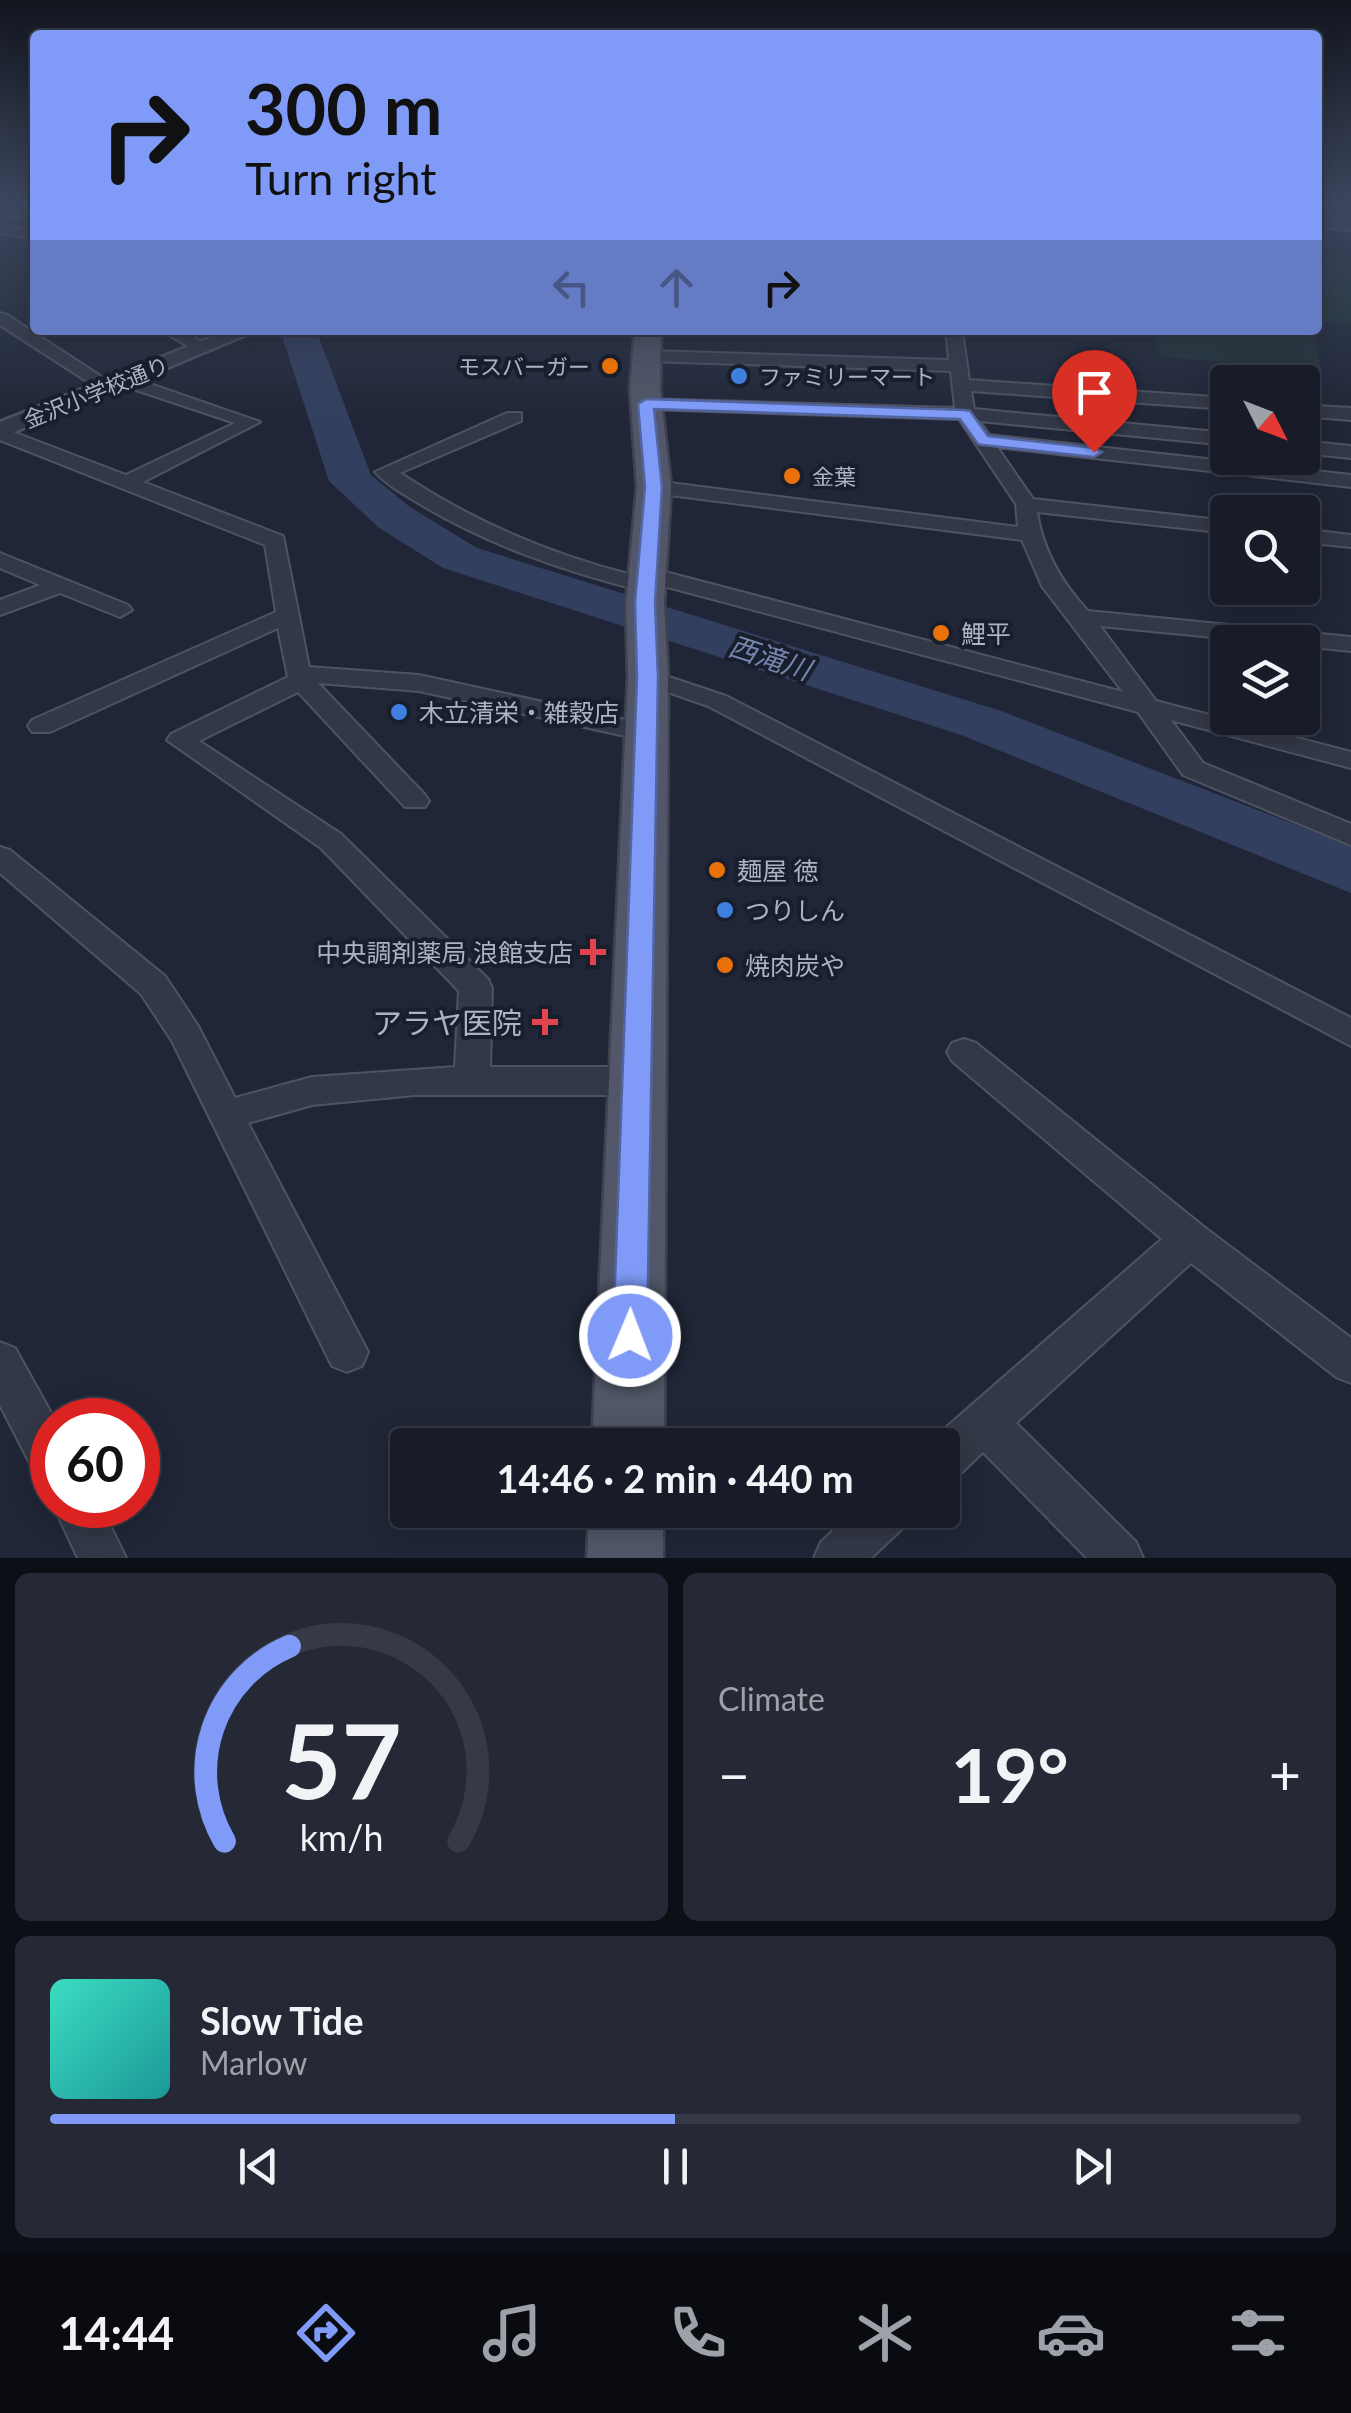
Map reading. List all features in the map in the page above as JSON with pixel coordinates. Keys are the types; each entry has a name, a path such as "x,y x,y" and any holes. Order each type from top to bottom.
{"main road":[{"path":"628,1428 646,616 654,487 646,404 648,343"},
{"path":"625,1558 626,1528"}],"street":[{"path":"1,318 30,334"},
{"path":"31,335 116,383 251,422 126,483"},
{"path":"178,335 203,348"},
{"name":"金沢小学校通り","path":"0,432 235,335"},
{"path":"955,335 964,414 1026,504 1030,535 1053,586 1081,617 1193,769 1351,835"},
{"path":"648,343 1210,402"},
{"path":"646,404 964,414 1210,437"},
{"path":"1320,411 1351,414"},
{"path":"514,417 384,472 422,499 487,534 558,564 646,616 717,701 1351,1033"},
{"path":"0,432 275,541 300,677 322,706 415,801"},
{"path":"983,440 1351,482"},
{"path":"1320,448 1351,452"},
{"path":"654,487 1030,535"},
{"path":"1026,504 1210,525"},
{"path":"1320,538 1351,541"},
{"path":"0,560 120,610"},
{"path":"0,608 61,585"},
{"path":"41,726 288,615"},
{"path":"646,616 1145,708 1351,760"},
{"path":"1081,617 1351,644"},
{"path":"472,1079 476,988 331,841 180,740 300,677 420,682 644,732"},
{"path":"0,857 153,985 186,1036 347,1352"},
{"path":"964,1052 1190,1239 1351,1363"},
{"path":"226,1115 312,1091 472,1079 636,1081"},
{"path":"960,1444 1190,1239"},
{"path":"3,1375 30,1421"},
{"path":"984,1422 1120,1558"},
{"path":"88,1528 103,1558"},
{"path":"837,1558 869,1528"}],"shaded area":[{"path":"1322,277 1351,277 1351,324 1322,322"},
{"path":"1153,335 1313,335 1322,371 1320,365 1253,365 1162,357"}],"waterway":[{"name":"西滝川","path":"300,335 351,481 394,517 460,558 981,723 1351,871"}],"place":[{"name":"モスバーガー","path":"610,366"},
{"name":"ファミリーマート","path":"739,376"},
{"name":"金葉","path":"792,476"},
{"name":"鯉平","path":"941,633"},
{"name":"木立清栄・雑穀店","path":"399,712"},
{"name":"麺屋 徳","path":"717,870"},
{"name":"つりしん","path":"725,910"},
{"name":"中央調剤薬局 浪館支店","path":"593,952"},
{"name":"焼肉炭や","path":"725,965"},
{"name":"アラヤ医院","path":"545,1022"}],"route":[{"path":"630,1336 648,677 645,603 654,487 646,404 964,414 983,440 1094,452"}]}
